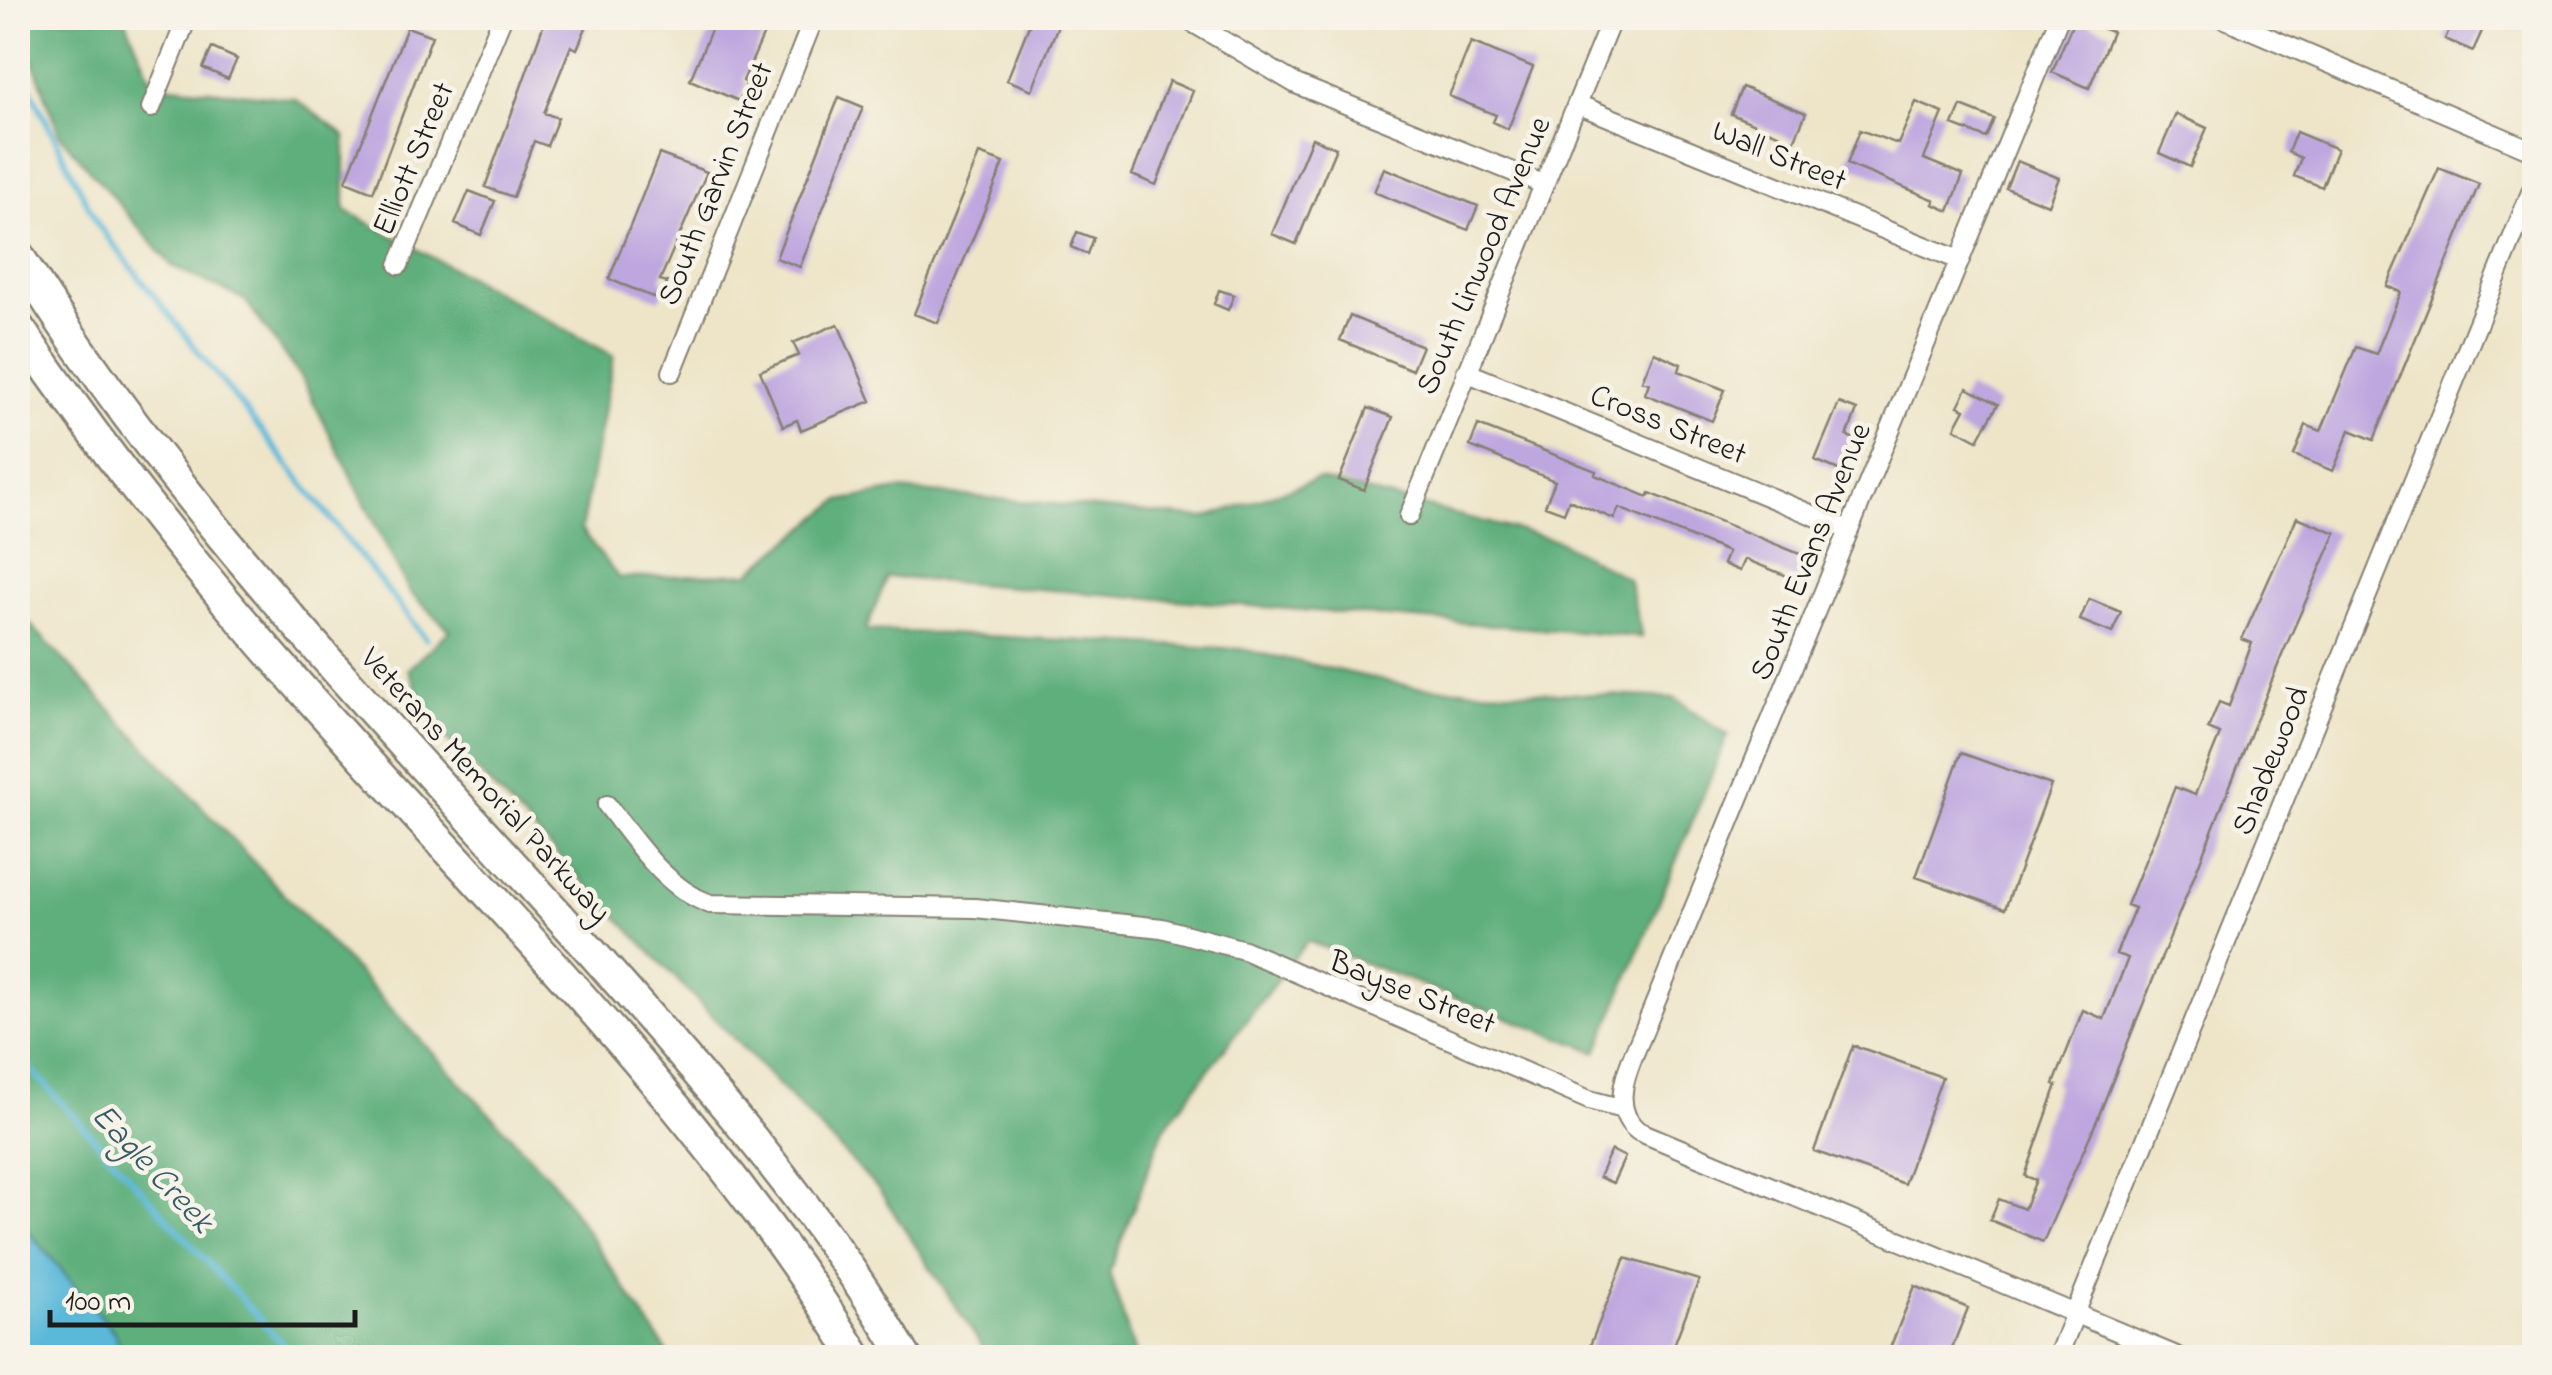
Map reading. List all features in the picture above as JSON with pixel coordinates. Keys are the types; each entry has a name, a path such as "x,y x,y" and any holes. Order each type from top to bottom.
{"highway":[{"name":"Veterans Memorial Parkway","path":"18,255 98,377 183,490 281,606 684,1055 807,1214 906,1358"},
{"path":"18,327 85,424 225,601 596,1011 692,1126 786,1250 857,1358"}],"street":[{"path":"151,108 187,18"},
{"name":"Elliott Street","path":"399,265 502,18"},
{"name":"South Garvin Street","path":"672,372 814,18"},
{"path":"1186,18 1296,84 1543,184"},
{"name":"South Linwood Avenue","path":"1409,516 1612,18"},
{"name":"South Evans Avenue","path":"1622,1109 1624,1084 1647,1023 2060,18"},
{"path":"2223,18 2270,26 2534,150"},
{"name":"Wall Street","path":"1577,104 1960,260"},
{"name":"Shadewood","path":"2057,1358 2534,185"},
{"name":"Cross Street","path":"1466,372 1849,530"},
{"name":"Bayse Street","path":"606,805 668,878 681,890 710,904 974,908 1162,928 1244,950 1589,1100 1622,1109 1638,1130 2073,1316 2181,1358"}],"green space":[{"path":"18,18 125,18 153,84 295,99 345,136 345,210 614,356 581,530 619,578 749,573 839,501 899,490 1205,518 1318,479 1556,540 1628,579 1642,637 887,577 866,630 1241,649 1414,687 1674,698 1728,735 1597,1052 1307,941 1164,1128 1109,1272 1136,1357 989,1357 879,1190 433,725 408,669 450,630 410,593 303,381 245,300 172,266 59,134"},
{"path":"18,611 553,1181 671,1357 125,1357 114,1332 18,1219"}],"water":[{"path":"18,1219 114,1332 125,1357 18,1357"}],"building":[{"path":"546,18 590,18 577,49 571,46 544,113 558,118 547,146 534,141 513,197 485,187"},
{"path":"716,18 771,18 743,81 747,83 739,101 690,80"},
{"path":"1032,18 1061,18 1032,90 1007,80"},
{"path":"2075,18 2112,32 2089,88 2052,72"},
{"path":"2454,18 2486,22 2473,51 2445,39"},
{"path":"407,27 432,36 373,192 346,181"},
{"path":"1471,42 1533,67 1508,129 1493,122 1496,115 1449,96"},
{"path":"212,48 237,59 228,79 203,68"},
{"path":"1169,81 1193,91 1156,185 1132,175"},
{"path":"1742,87 1806,113 1794,141 1731,114"},
{"path":"839,97 863,107 800,267 776,258"},
{"path":"1916,102 1943,113 1924,159 1963,175 1949,211 1933,204 1935,200 1847,164 1860,130 1898,144"},
{"path":"1961,106 1994,119 1986,138 1953,125"},
{"path":"2176,114 2207,128 2190,167 2159,153"},
{"path":"2296,132 2337,149 2322,187 2294,176 2301,158 2288,152"},
{"path":"1312,138 1336,148 1296,244 1272,234"},
{"path":"659,154 707,172 660,280 667,282 660,300 609,279"},
{"path":"979,154 1004,163 938,323 914,314"},
{"path":"2017,161 2059,178 2048,205 2006,188"},
{"path":"1384,168 1478,206 1468,230 1374,192"},
{"path":"2439,168 2479,184 2374,440 2350,430 2333,471 2294,455 2306,425 2321,431 2356,347 2376,354 2401,292 2387,286"},
{"path":"469,191 495,201 481,235 455,224"},
{"path":"1077,232 1093,238 1087,254 1071,247"},
{"path":"1219,290 1234,295 1228,310 1214,304"},
{"path":"1350,316 1422,346 1412,370 1340,340"},
{"path":"838,324 871,401 801,430 797,420 783,426 760,371 799,355 793,343"},
{"path":"1654,352 1681,364 1679,371 1725,390 1712,421 1645,394 1649,383 1642,381"},
{"path":"1967,388 1998,404 1978,440 1955,428 1965,409 1958,406"},
{"path":"1839,403 1857,410 1847,436 1855,439 1841,471 1815,460"},
{"path":"1368,408 1393,417 1364,490 1339,480"},
{"path":"1478,425 1596,471 1595,475 1648,497 1650,493 1807,557 1797,580 1745,559 1740,571 1723,564 1728,552 1619,508 1614,519 1569,500 1564,513 1545,506 1555,481 1470,446"},
{"path":"2297,517 2336,533 2282,655 2097,1120 2043,1242 1990,1220 1999,1199 2024,1209 2036,1180 2025,1176 2083,1010 2104,1019 2128,958 2116,954 2135,908 2127,905 2175,787 2195,795 2220,734 2208,729 2219,702 2229,706 2252,643 2242,639"},
{"path":"2089,599 2121,612 2112,633 2080,620"},
{"path":"1961,753 2051,785 2005,909 1916,877"},
{"path":"1853,1045 1942,1077 1904,1184 1814,1151"},
{"path":"1611,1150 1625,1157 1613,1183 1599,1177"},
{"path":"1625,1258 1699,1280 1669,1358 1585,1358"},
{"path":"1915,1286 1968,1308 1948,1358 1886,1358"}],"waterway":[{"path":"18,64 98,225 426,639"},
{"name":"Eagle Creek","path":"18,1055 295,1358"}]}
